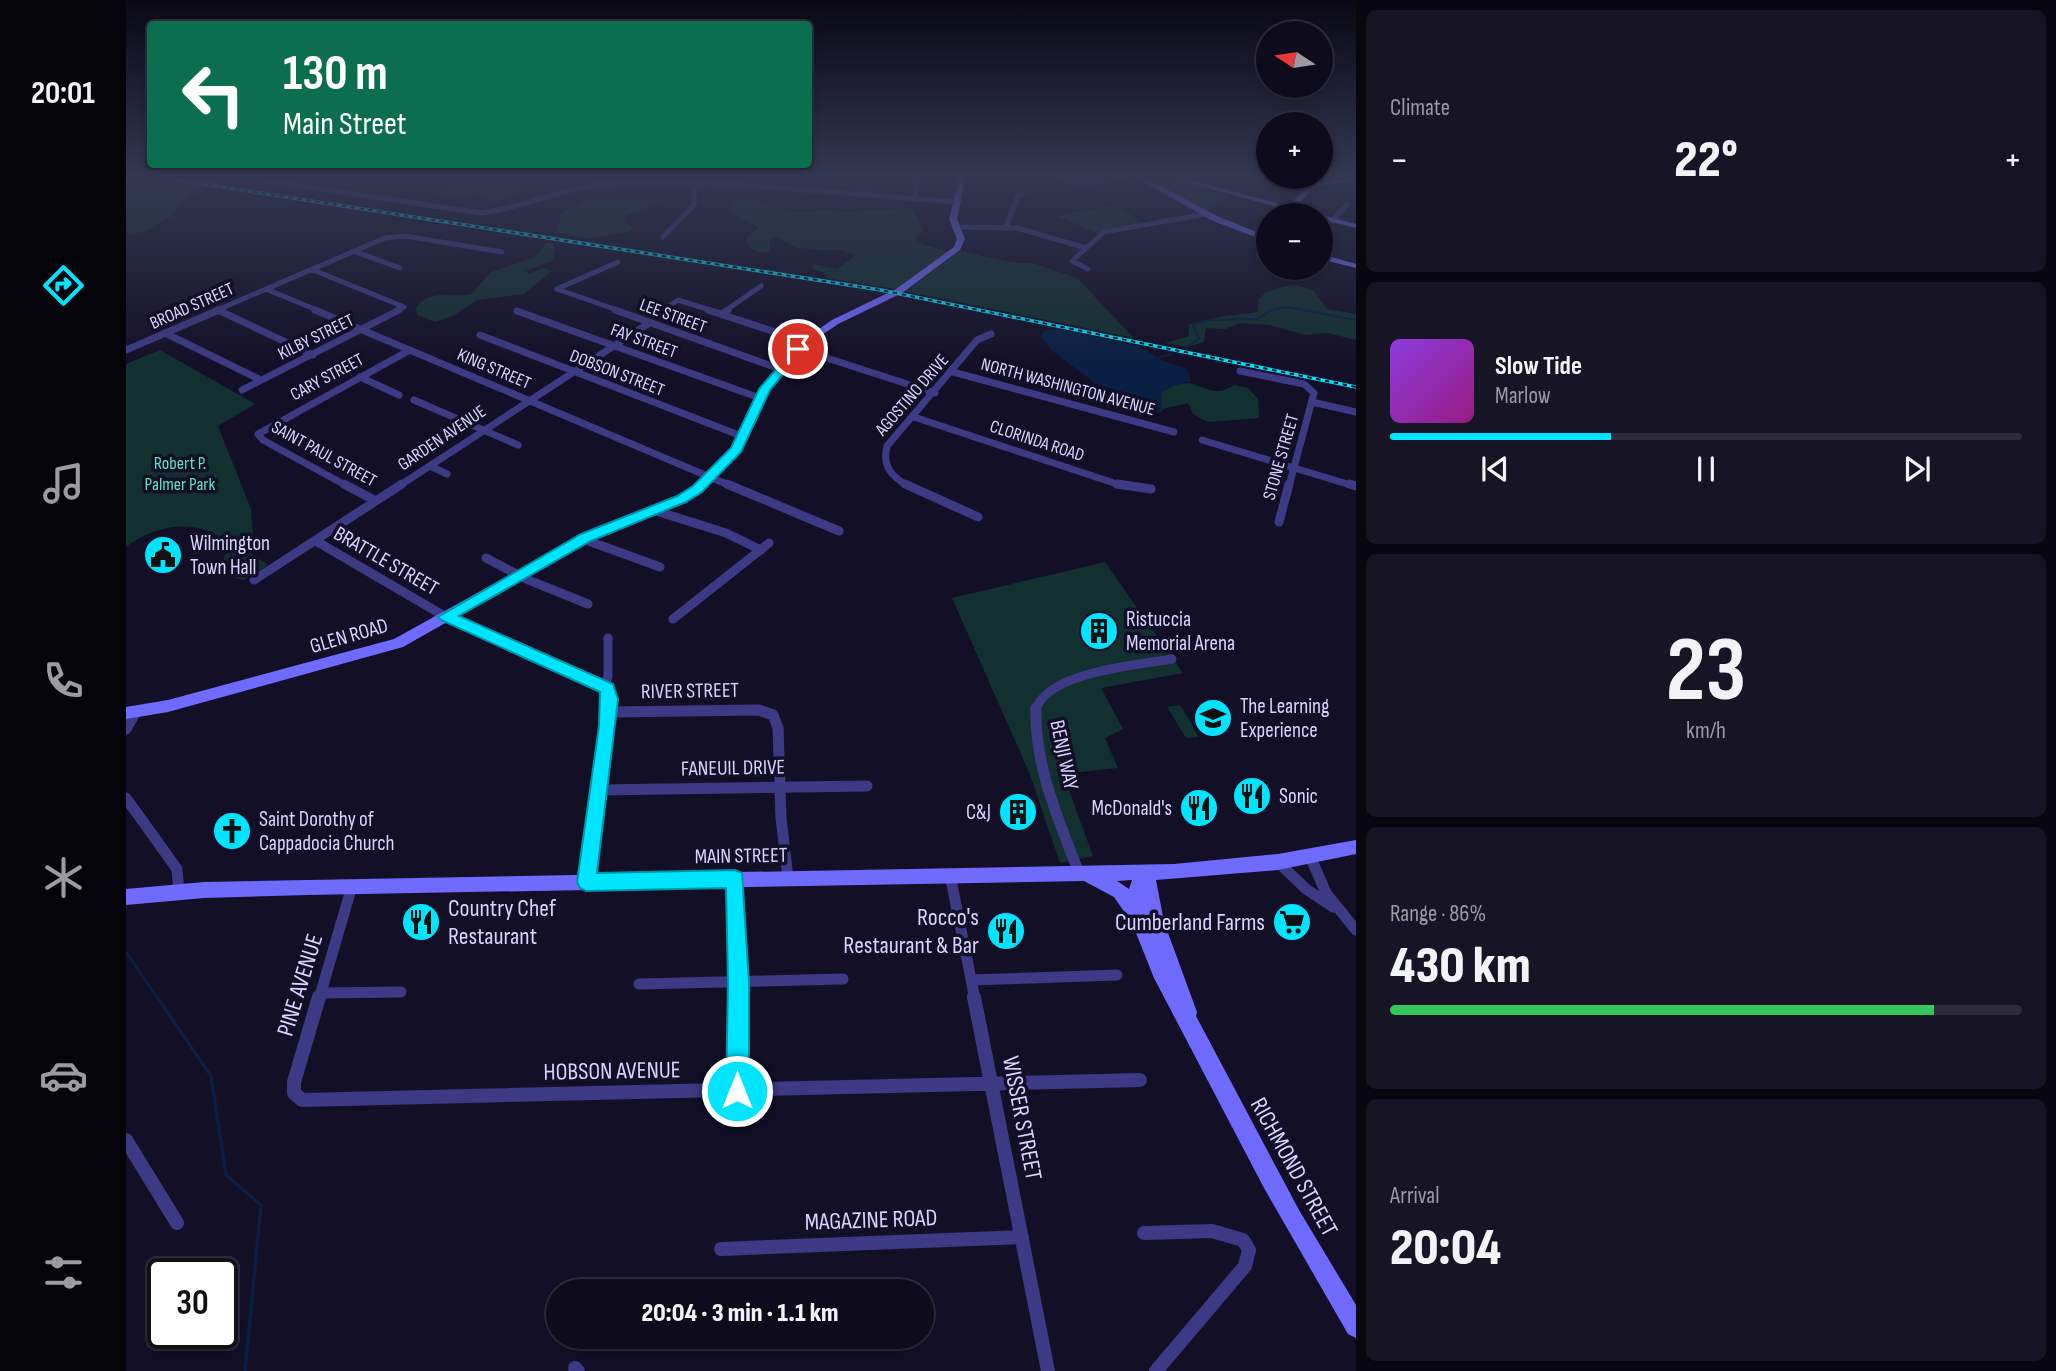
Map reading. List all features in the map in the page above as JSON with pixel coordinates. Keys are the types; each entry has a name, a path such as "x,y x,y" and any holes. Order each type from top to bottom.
{"street":[{"name":"BROAD STREET","path":"126,350 383,239"},
{"name":"BROAD STREET","path":"423,239 502,252"},
{"name":"GLEN ROAD","path":"130,713 378,650 446,617 583,540 687,496 711,477 744,437 760,398 780,369 802,345 827,326 903,289 943,259 960,242 959,239"},
{"path":"1060,239 1086,248"},
{"path":"1088,269 1072,262 1097,239"},
{"path":"353,251 400,268"},
{"path":"1333,260 1356,266"},
{"name":"LEE STREET","path":"618,262 557,289 780,369"},
{"name":"KILBY STREET","path":"242,390 402,309 399,303 311,269"},
{"path":"723,313 761,286"},
{"name":"KING STREET","path":"266,289 839,531"},
{"path":"666,308 678,300 723,313 935,393"},
{"path":"218,310 313,355"},
{"name":"FAY STREET","path":"517,311 760,398"},
{"name":"GARDEN AVENUE","path":"254,580 649,323"},
{"path":"165,333 261,380"},
{"name":"AGOSTINO DRIVE","path":"978,517 961,506 906,486 887,470 883,458 886,449 977,340 991,334"},
{"name":"DOBSON STREET","path":"480,335 744,437"},
{"name":"CARY STREET","path":"259,433 410,350"},
{"path":"1240,371 1307,386 1313,391 1312,402 1356,412"},
{"name":"NORTH WASHINGTON AVENUE","path":"953,372 1174,432"},
{"path":"360,377 399,395"},
{"path":"414,400 518,445"},
{"name":"STONE STREET","path":"1279,522 1312,402"},
{"name":"CLORINDA ROAD","path":"914,417 1124,486 1151,489"},
{"name":"SAINT PAUL STREET","path":"259,433 262,440 376,501"},
{"path":"1202,440 1356,486"},
{"path":"430,466 447,474"},
{"path":"653,510 765,547 673,619"},
{"path":"583,540 660,567"},
{"name":"BRATTLE STREET","path":"316,541 446,617 604,685"},
{"path":"486,558 588,604"},
{"path":"586,882 609,712 610,694 604,685 608,677 608,638"},
{"name":"BENJI WAY","path":"1079,873 1041,760 1036,725 1039,700 1046,692 1084,677 1172,659"},
{"name":"RIVER STREET","path":"609,712 759,710 771,713 778,728 780,786"},
{"path":"126,729 130,713"},
{"path":"780,786 788,878"},
{"name":"FANEUIL DRIVE","path":"599,790 867,786"},
{"path":"126,798 177,869 179,892"},
{"name":"MAIN STREET","path":"126,897 179,892 352,886 1146,872 1278,862 1356,847"},
{"path":"1310,856 1318,880 1336,909 1356,930"},
{"path":"1278,862 1306,889 1336,909"},
{"name":"RICHMOND STREET","path":"1146,872 1137,889 1143,928 1168,988 1193,1030 1280,1201 1356,1326"},
{"name":"RICHMOND STREET","path":"1146,872 1155,922 1193,1030"},
{"path":"1079,873 1105,881 1120,891 1143,928"},
{"name":"WISSER STREET","path":"950,875 1048,1371"},
{"path":"735,879 739,982 737,1091"},
{"name":"PINE AVENUE","path":"296,1096 294,1082 352,886"},
{"path":"971,980 1117,975"},
{"path":"639,984 843,979"},
{"path":"321,993 401,992"},
{"name":"HOBSON AVENUE","path":"296,1096 306,1101 1140,1080"},
{"path":"126,1140 177,1223"},
{"path":"1144,1233 1220,1231 1236,1235 1247,1247 1248,1258 1245,1266 1156,1371"},
{"name":"MAGAZINE ROAD","path":"721,1249 1022,1237"}],"green space":[{"path":"746,239 772,239 770,251 755,251"},
{"path":"780,239 916,239 916,242 948,252 896,289 826,278 828,275 812,268 813,264 837,269 856,255 840,250 798,248"},
{"path":"546,243 552,243 555,247 554,260 526,271 528,274 544,268 552,271 524,294 477,300 453,316 435,322 417,315 416,308 428,298 471,294 491,272 535,257"},
{"path":"960,251 1014,263 1032,263 1077,278 1134,338 905,291"},
{"path":"1293,284 1313,290 1327,309 1356,314 1356,340 1328,333 1305,335 1269,325 1240,323 1225,329 1206,328 1204,342 1187,347 1165,343 1189,336 1189,324 1258,312 1259,299 1266,292"},
{"name":"Robert P. Palmer Park","path":"160,350 255,404 218,426 251,509 254,548 249,552 268,565 244,580 220,574 228,544 217,535 204,530 191,527 164,529 150,533 126,547 126,364"},
{"path":"1189,383 1217,391 1234,385 1248,388 1258,399 1259,418 1208,422 1193,414 1188,403 1162,409 1162,392 1175,385"},
{"path":"1105,562 1183,673 1101,688 1123,729 1105,738 1118,768 1063,774 1093,856 1060,863 1029,772 952,598"},
{"path":"1180,705 1199,737 1186,738 1167,707"}],"water":[{"path":"1059,329 1138,346 1163,361 1186,368 1192,381 1162,392 1162,412 1151,413 1139,397 1096,384 1051,350 1041,336 1044,331"}],"waterway":[{"path":"1187,347 1199,339 1193,325 1210,320 1257,319 1274,309 1287,307 1356,320"},
{"path":"1158,358 1172,354"},
{"path":"126,952 158,999"},
{"path":"157,997 211,1076 226,1175 261,1205 245,1371"}],"railway":[{"path":"555,239 881,290 1356,387"}],"place":[{"name":"Wilmington Town Hall","path":"163,555"},
{"name":"Ristuccia Memorial Arena","path":"1099,631"},
{"name":"The Learning Experience","path":"1213,718"},
{"name":"Sonic","path":"1252,796"},
{"name":"McDonald's","path":"1199,808"},
{"name":"C&J","path":"1018,812"},
{"name":"Saint Dorothy of Cappadocia Church","path":"232,831"},
{"name":"Country Chef Restaurant","path":"421,922"},
{"name":"Cumberland Farms","path":"1292,922"},
{"name":"Rocco's Restaurant & Bar","path":"1006,931"}],"route":[{"path":"737,1091 739,982 735,879 586,882 610,699 607,688 599,682 446,617 586,538 626,519 681,499 697,489 717,472 737,449 765,389 798,349"}]}
